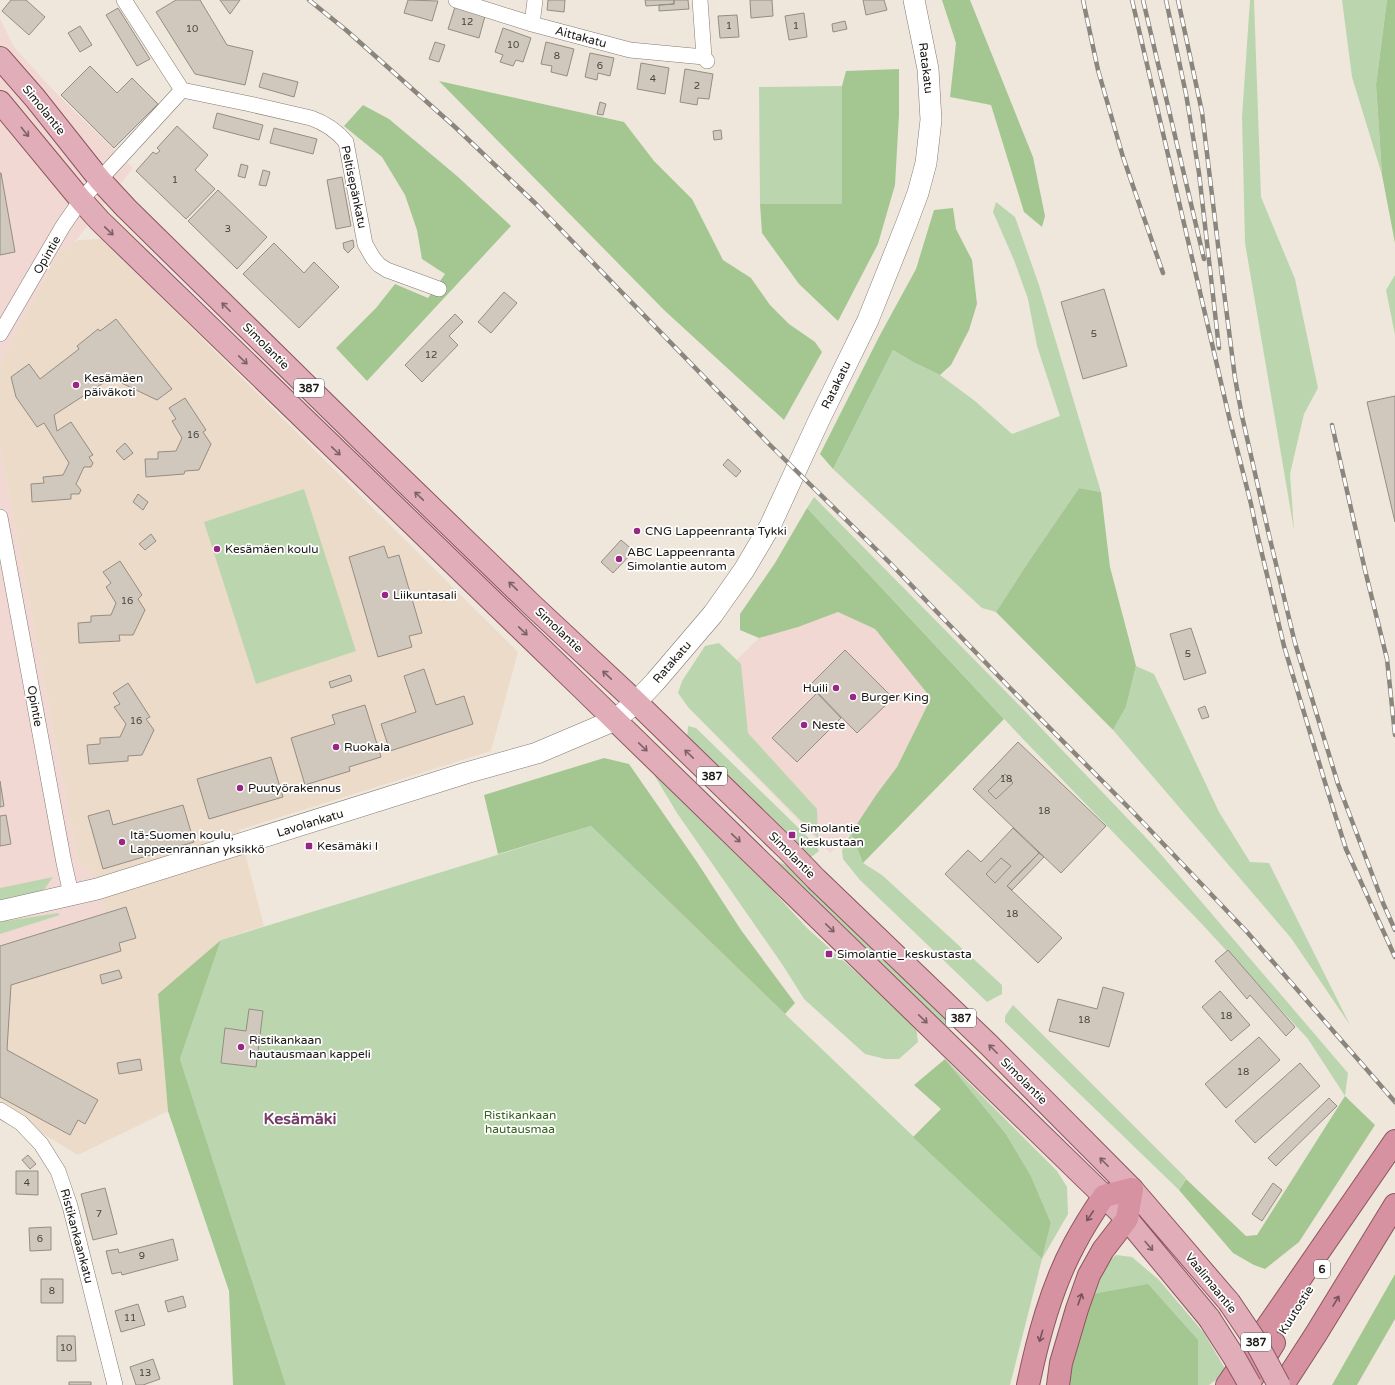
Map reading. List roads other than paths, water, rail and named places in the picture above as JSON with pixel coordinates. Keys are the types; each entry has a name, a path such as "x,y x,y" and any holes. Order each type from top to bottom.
{"highway":[{"path":"1227,1385 1395,1141"},
{"name":"Kuutostie","path":"1249,1385 1395,1153"},
{"path":"1028,1385 1050,1305 1073,1246 1104,1196 1132,1189 1127,1219 1103,1250 1089,1275 1061,1363 1058,1385"},
{"name":"6","path":"1283,1385 1395,1205"},
{"path":"1287,1385 1316,1334"}],"main road":[{"name":"Ratakatu","path":"615,720 636,702 655,682 713,614 744,570 770,526 820,418 868,320 918,194 926,163 931,120 928,69 914,0"},
{"name":"Simolantie","path":"0,58 35,98 100,180 131,213 365,444 532,605 636,702 816,879 989,1045 1132,1189"},
{"name":"Simolantie","path":"0,102 100,222 1104,1196"},
{"name":"Lavolankatu","path":"0,911 96,889 466,773 537,754 615,720"},
{"name":"Vaalimaantie","path":"1132,1189 1229,1302 1256,1342 1279,1385"},
{"name":"Vaalimaantie","path":"1104,1196 1127,1219 1209,1318 1234,1357 1249,1385"}],"street":[{"path":"100,180 182,90 124,0"},
{"name":"Aittakatu","path":"456,0 532,24 630,50 706,59 700,0"},
{"path":"532,24 535,0"},
{"name":"Peltisepänkatu","path":"182,90 311,118 320,121 336,131 346,142 365,244 373,258 379,265 388,270 439,289"},
{"name":"Opintie","path":"0,334 64,226 81,200 100,180"},
{"name":"Opintie","path":"0,517 61,850 71,894"},
{"name":"Ristikankaankatu","path":"0,1110 21,1123 41,1144 58,1171 70,1206 115,1385"}],"railway":[{"path":"309,0 346,30 455,127 536,204 769,444 890,563 1010,688 1133,812 1247,932 1395,1102"},
{"path":"1083,0 1098,70 1123,157 1163,273"},
{"path":"1132,0 1284,646 1346,849 1395,957"},
{"path":"1143,0 1204,259"},
{"path":"1166,0 1186,94 1199,173 1219,348"},
{"path":"1178,0 1202,112 1235,378 1242,416 1269,535 1295,643 1338,784 1383,903 1395,930"},
{"path":"1332,425 1387,659 1395,735"}],"place":[{"name":"Kesämäen päiväkoti","path":"76,385"},
{"name":"CNG Lappeenranta Tykki","path":"637,531"},
{"name":"Kesämäen koulu","path":"217,549"},
{"name":"ABC Lappeenranta Simolantie autom","path":"619,559"},
{"name":"Liikuntasali","path":"385,595"},
{"name":"Huili","path":"836,688"},
{"name":"Burger King","path":"853,697"},
{"name":"Neste","path":"804,725"},
{"name":"Ruokala","path":"336,747"},
{"name":"Puutyörakennus","path":"240,788"},
{"name":"Simolantie keskustaan","path":"792,835"},
{"name":"Itä-Suomen koulu, Lappeenrannan yksikkö","path":"122,842"},
{"name":"Kesämäki I","path":"309,846"},
{"name":"Simolantie_keskustasta","path":"829,954"},
{"name":"Ristikankaan hautausmaan kappeli","path":"241,1047"}],"district":[{"name":"Kesämäki","path":"300,1119"}],"park label":[{"name":"Ristikankaan hautausmaa","path":"520,1122"}]}
